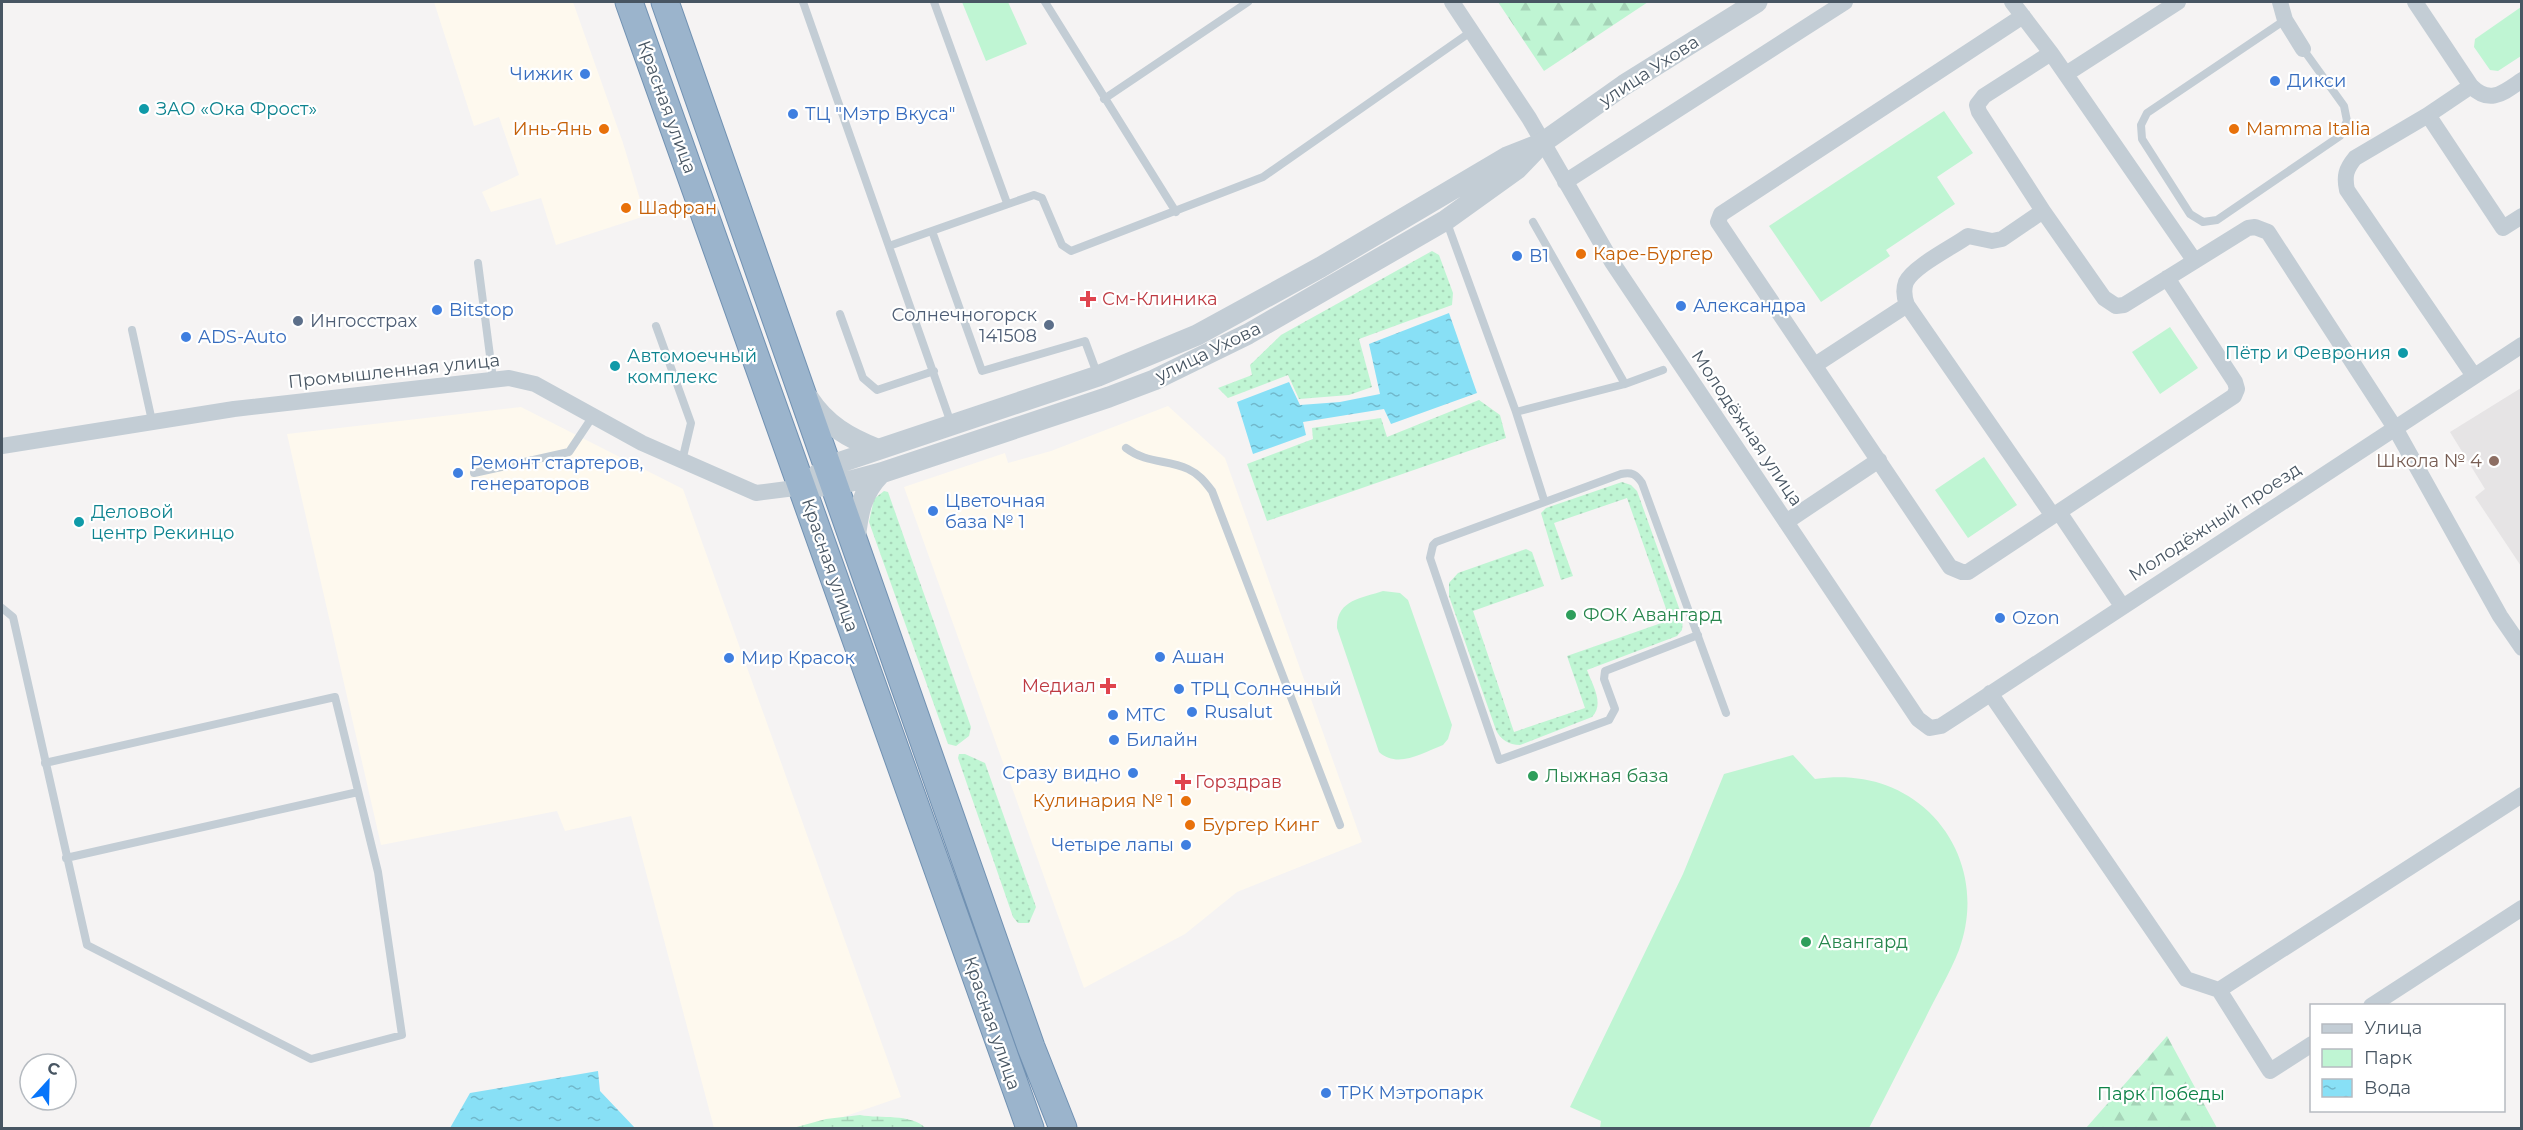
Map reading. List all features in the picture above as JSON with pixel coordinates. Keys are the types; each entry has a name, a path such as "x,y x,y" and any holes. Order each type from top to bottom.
{"highway":[{"name":"Красная улица","path":"629,2 1030,1128"},
{"name":"Красная улица","path":"665,2 833,475 1031,1047 1063,1128"}],"street":[{"name":"Молодёжная улица","path":"1452,2 1542,143 1612,262 1918,719 1930,728"},
{"name":"улица Ухова","path":"833,475 881,473 1155,380 1248,334 1446,220 1517,169 1542,143 1624,85 1757,2"},
{"path":"1565,182 1845,2"},
{"path":"2012,2 2066,74 2194,260"},
{"path":"2066,74 2178,2"},
{"path":"2280,2 2285,20 2303,49"},
{"path":"2415,2 2471,86 2480,94 2491,96 2503,93 2522,81"},
{"path":"2023,16 1719,216 1718,222 1950,567 1956,571 1968,572 2235,396 2235,382 2167,278"},
{"path":"2051,53 1984,96 1977,105 1978,112 2043,211 2109,303 2116,306 2124,305 2248,228 2255,227 2268,232 2395,428 2500,616 2522,648"},
{"path":"2471,86 2428,115 2355,158 2344,177 2347,190 2474,376"},
{"path":"2428,115 2503,228 2522,216"},
{"name":"улица Ухова","path":"833,475 877,449 1098,376 1147,357 1236,316 1434,202 1507,157 1542,143"},
{"path":"2043,211 2002,239 1992,241 1968,236 1912,273 1906,282 1903,294 1907,306 2122,606"},
{"path":"1815,365 1907,306"},
{"name":"Молодёжный проезд","path":"1930,728 1941,726 2522,345"},
{"name":"Промышленная улица","path":"2,446 234,409 493,379 526,380 642,443 756,493 803,487"},
{"path":"801,385 824,420 855,441 877,449"},
{"path":"1786,522 1879,460"},
{"path":"855,540 858,510 862,499 872,482 881,473"},
{"path":"803,487 833,475"},
{"path":"1990,693 2186,979 2219,990 2270,1071 2310,1045"},
{"path":"2219,990 2522,795"},
{"path":"2373,1004 2522,908"}],"lane":[{"path":"802,2 952,426"},
{"path":"934,2 1007,203"},
{"path":"1045,2 1176,212"},
{"path":"1104,99 1248,2"},
{"path":"2285,20 2147,112 2141,126 2142,139 2190,214 2204,222 2217,220 2340,136 2347,121 2344,106 2303,49"},
{"path":"889,246 1029,195 1039,196 1062,245 1071,251 1263,177 1472,31"},
{"path":"1446,220 1516,412 1544,500"},
{"path":"1533,222 1625,384"},
{"path":"932,231 982,371 1085,341 1098,376"},
{"path":"478,263 493,379"},
{"path":"840,314 863,378 877,390 934,371"},
{"path":"656,326 691,423 682,461"},
{"path":"132,330 152,421"},
{"path":"1516,412 1625,384 1664,370"},
{"path":"474,473 569,452 593,416"},
{"path":"1126,448 1149,461 1186,468 1199,476 1212,491 1340,825"},
{"path":"1698,635 1605,671 1604,679 1615,709 1609,720 1499,760 1430,558 1431,550 1436,542 1544,500 1621,474 1630,472 1637,475 1642,483 1698,635 1726,713"},
{"path":"2,608 13,617 45,763 66,858 87,945 311,1059 402,1035 378,872 334,697 45,763"},
{"path":"66,858 358,792"}],"shaded area":[{"path":"434,2 573,2 623,143 645,216 556,245 541,198 491,212 482,192 519,175 499,117 474,126"},
{"name":"Школа № 4","path":"2521,388 2521,566 2475,497 2485,489 2450,432"},
{"path":"1168,406 1225,458 1362,842 1237,892 1185,934 1084,988 904,487 1005,453 1008,463 1051,451"},
{"path":"521,407 683,489 901,1097 811,1128 714,1128 631,816 565,831 557,811 381,845 287,434"}],"green space":[{"path":"962,2 1008,2 1027,44 986,61"},
{"path":"1498,2 1648,2 1544,71"},
{"path":"2521,7 2521,56 2498,71 2490,70 2474,47 2475,39"},
{"path":"1944,111 1973,153 1937,177 1955,204 1886,250 1890,256 1821,302 1769,226"},
{"path":"1432,251 1439,255 1453,293 1452,305 1359,339 1372,387 1349,395 1299,399 1288,375 1228,398 1218,388 1252,375 1250,365 1281,335"},
{"path":"2170,327 2198,368 2160,394 2132,352"},
{"path":"1479,400 1500,415 1506,438 1267,521 1247,464 1313,439 1312,428 1381,418 1387,437"},
{"path":"1984,457 2017,505 1968,538 1935,490"},
{"path":"1622,482 1631,485 1637,491 1683,619 1682,630 1677,636 1587,670 1597,700 1596,712 1592,717 1520,745 1509,743 1496,730 1449,596 1449,583 1458,573 1526,549 1532,552 1544,586 1473,611 1514,732 1585,708 1567,656 1670,620 1627,498 1554,523 1573,576 1561,580 1541,513 1546,508"},
{"path":"884,491 888,492 971,727 969,736 956,746 948,744 869,522 874,499"},
{"path":"1383,591 1400,593 1408,600 1452,725 1448,739 1443,745 1410,758 1394,759 1379,752 1337,628 1341,611 1346,606 1359,598"},
{"path":"959,754 965,754 985,763 1036,907 1029,923 1018,923 1013,917 958,758"},
{"name":"Авангард","path":"1793,755 1815,779 1846,777 1876,782 1904,793 1917,802 1942,826 1952,842 1965,876 1967,913 1959,950 1869,1128 1600,1128 1601,1121 1570,1107 1683,874 1724,774"},
{"name":"Парк Победы","path":"2167,1036 2217,1128 2086,1128"},
{"path":"860,1115 903,1118 926,1128 793,1128 826,1119"}],"water":[{"path":"1449,313 1477,393 1391,424 1384,409 1303,422 1306,435 1253,454 1237,402 1289,382 1300,405 1340,402 1380,394 1369,344"},
{"path":"598,1071 600,1091 635,1128 450,1128 470,1093"}],"place":[{"name":"Чижик","path":"585,74"},
{"name":"Дикси","path":"2275,81"},
{"name":"ЗАО «Ока Фрост»","path":"144,109"},
{"name":"ТЦ \"Мэтр Вкуса\"","path":"793,114"},
{"name":"Инь-Янь","path":"604,129"},
{"name":"Mamma Italia","path":"2234,129"},
{"name":"Шафран","path":"626,208"},
{"name":"Каре-Бургер","path":"1581,254"},
{"name":"В1","path":"1517,256"},
{"name":"См-Клиника","path":"1088,299"},
{"name":"Александра","path":"1681,306"},
{"name":"Bitstop","path":"437,310"},
{"name":"Ингосстрах","path":"298,321"},
{"name":"Солнечногорск 141508","path":"1049,325"},
{"name":"ADS-Auto","path":"186,337"},
{"name":"Пётр и Феврония","path":"2403,353"},
{"name":"Автомоечный комплекс","path":"615,366"},
{"name":"Школа № 4","path":"2494,461"},
{"name":"Ремонт стартеров, генераторов","path":"458,473"},
{"name":"Цветочная база № 1","path":"933,511"},
{"name":"Деловой центр Рекинцо","path":"79,522"},
{"name":"ФОК Авангард","path":"1571,615"},
{"name":"Ozon","path":"2000,618"},
{"name":"Ашан","path":"1160,657"},
{"name":"Мир Красок","path":"729,658"},
{"name":"Медиал","path":"1108,686"},
{"name":"ТРЦ Солнечный","path":"1179,689"},
{"name":"Rusalut","path":"1192,712"},
{"name":"МТС","path":"1113,715"},
{"name":"Билайн","path":"1114,740"},
{"name":"Сразу видно","path":"1133,773"},
{"name":"Лыжная база","path":"1533,776"},
{"name":"Горздрав","path":"1183,782"},
{"name":"Кулинария № 1","path":"1186,801"},
{"name":"Бургер Кинг","path":"1190,825"},
{"name":"Четыре лапы","path":"1186,845"},
{"name":"Авангард","path":"1806,942"},
{"name":"ТРК Мэтропарк","path":"1326,1093"}]}
